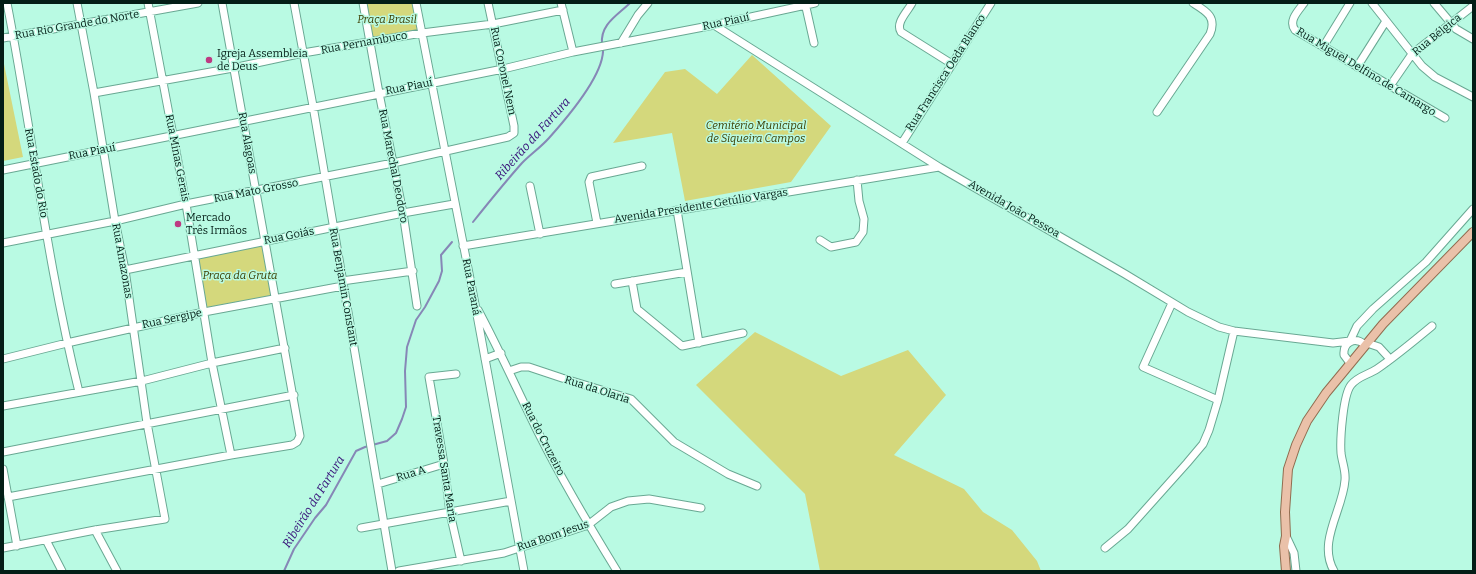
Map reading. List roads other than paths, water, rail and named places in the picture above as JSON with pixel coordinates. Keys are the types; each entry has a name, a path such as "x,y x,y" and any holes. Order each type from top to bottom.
{"main road":[{"path":"1286,571 1284,546 1286,536 1285,512 1288,469 1296,445 1307,421 1326,393 1382,324 1473,232"}],"street":[{"name":"Rua Estado do Rio","path":"6,3 13,36 46,234 67,343 79,392"},
{"name":"Rua Amazonas","path":"77,3 125,270 147,423 165,519 95,530"},
{"name":"Rua Minas Gerais","path":"148,3 186,204 212,363 231,455"},
{"name":"Rua Rio Grande do Norte","path":"3,38 198,3"},
{"name":"Rua Alagoas","path":"222,3 294,395 300,436 297,442 292,445 231,455"},
{"name":"Rua Benjamin Constant","path":"294,3 313,106 324,178 392,571"},
{"name":"Rua Marechal Deodoro","path":"363,3 403,213 413,271 417,306"},
{"name":"Rua Paraná","path":"416,3 454,204 475,304 524,571"},
{"name":"Rua Coronel Nem","path":"488,3 514,126 514,133 508,137"},
{"path":"621,43 638,15 648,3"},
{"name":"Rua Piauí","path":"3,170 243,120 503,69 573,52 714,25 815,3"},
{"path":"912,3 899,25 899,29 901,32 952,64"},
{"name":"Rua Francisca Oeda Blanco","path":"902,143 991,3"},
{"path":"1157,112 1210,34 1213,26 1213,21 1209,15 1193,3"},
{"name":"Rua Miguel Delfino de Camargo","path":"1304,3 1292,22 1292,27 1295,30 1445,118"},
{"path":"1323,47 1350,3"},
{"path":"1372,3 1429,73 1473,97"},
{"path":"1434,3 1451,24 1473,39"},
{"path":"806,4 814,43"},
{"name":"Rua Bélgica","path":"1390,86 1412,54 1473,6"},
{"name":"Rua Pernambuco","path":"94,92 233,68 303,53 370,43 422,33 493,24 562,7"},
{"path":"562,7 573,52"},
{"path":"1356,67 1386,21"},
{"name":"Avenida João Pessoa","path":"714,25 939,167 1203,320 1219,327 1234,331 1333,343 1359,341 1379,347 1390,359"},
{"name":"Rua Mato Grosso","path":"3,243 115,221 186,204 324,178 508,137"},
{"path":"597,224 589,182 591,177 642,166"},
{"name":"Avenida Presidente Getúlio Vargas","path":"463,246 939,167"},
{"path":"820,240 831,247 856,242 863,232 864,219 857,180"},
{"path":"530,186 540,234"},
{"name":"Rua Goiás","path":"125,270 403,213 454,204"},
{"path":"1344,355 1345,347 1350,341 1357,326 1426,262 1473,209"},
{"path":"677,210 699,343"},
{"name":"Rua Sergipe","path":"3,359 204,312 413,271"},
{"path":"616,284 687,272"},
{"path":"632,281 637,309 682,346 743,333"},
{"path":"1172,302 1143,367 1218,400"},
{"name":"Rua do Cruzeiro","path":"475,304 501,353 540,437 588,525 617,571"},
{"path":"1334,571 1331,566 1329,550 1330,534 1345,480 1341,452 1343,420 1348,391 1351,384 1358,378 1375,370 1432,326"},
{"path":"1105,548 1128,529 1188,463 1203,444 1218,400 1234,331"},
{"path":"1333,343 1350,363"},
{"path":"3,406 142,381 212,363 285,348"},
{"path":"485,360 501,353"},
{"name":"Rua da Olaria","path":"509,371 521,367 529,367 631,399 674,442 728,474 757,486"},
{"name":"Travessa Santa Maria","path":"456,374 429,378 444,464 450,513 461,561"},
{"path":"3,452 294,395"},
{"path":"8,497 231,455"},
{"name":"Rua A","path":"378,484 444,464"},
{"path":"3,469 17,546"},
{"name":"Rua Bom Jesus","path":"399,571 504,553 588,525 611,507 628,501 649,499 701,508"},
{"path":"360,528 511,501"},
{"path":"3,548 95,530 116,571"},
{"path":"1286,536 1294,553 1296,571"},
{"path":"46,540 62,571"}],"waterway":[{"name":"Ribeirão da Fartura","path":"602,44 602,37 607,25 630,3"},
{"name":"Ribeirão da Fartura","path":"473,222 522,163 556,130 583,96 598,70 602,59 603,48"},
{"name":"Ribeirão da Fartura","path":"284,571 294,549 315,518 326,505 356,451 387,441 396,433 406,407 405,371 407,347 416,320 439,281 442,271 441,255 452,242"}],"place":[{"name":"Igreja Assembleia de Deus","path":"209,60"},
{"name":"Mercado Três Irmãos","path":"178,224"}],"park label":[{"name":"Praça Brasil","path":"387,20"},
{"name":"Cemitério Municipal de Siqueira Campos","path":"756,132"},
{"name":"Praça da Gruta","path":"240,276"}]}
